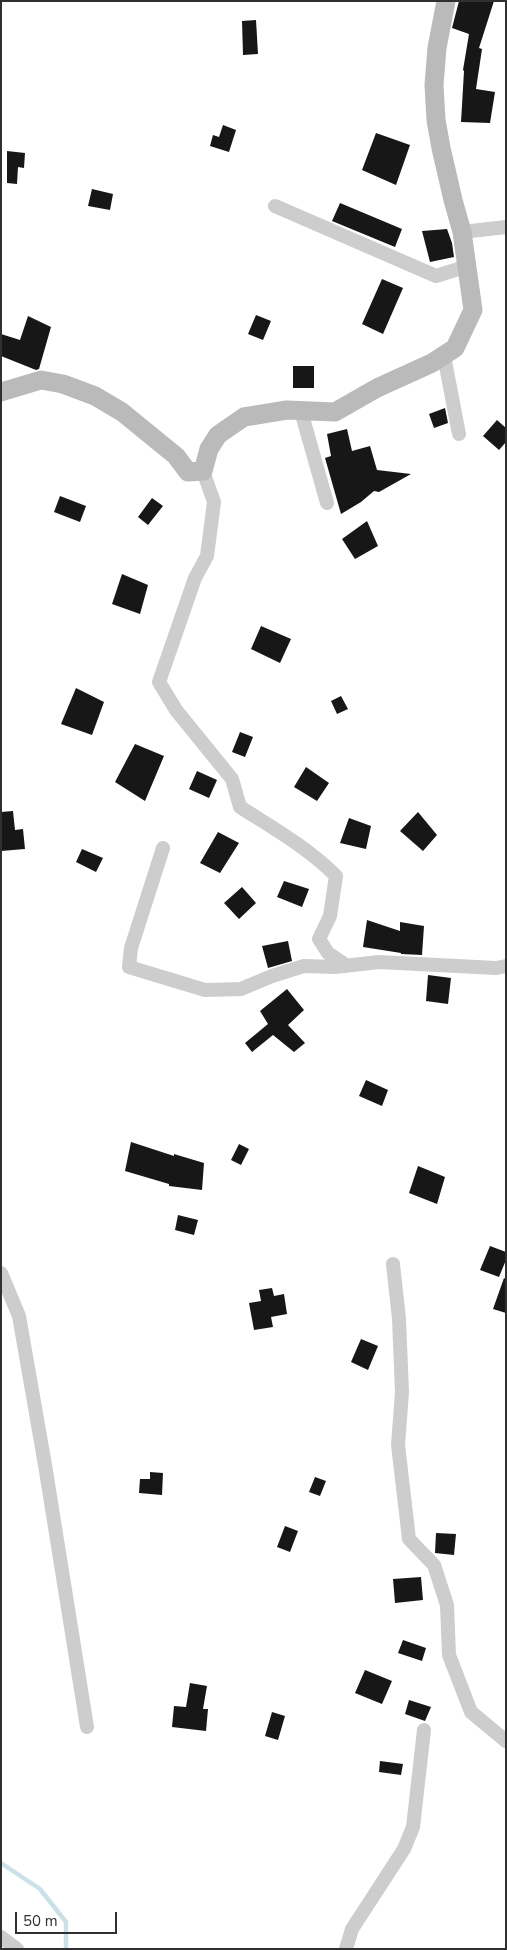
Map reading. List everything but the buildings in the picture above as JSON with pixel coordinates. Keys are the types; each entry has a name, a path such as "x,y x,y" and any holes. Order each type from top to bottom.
{"street":[{"path":"346,965 328,953 319,939 330,916 336,876 304,848 240,807 232,779 176,710 159,682 195,578 207,556 214,502 203,471 209,449 218,436 244,416 287,410 335,412 377,388 432,363 455,348 472,310 468,266 462,232 452,200 441,148 436,111 434,85 437,48 446,1"},
{"path":"276,206 436,276 468,266"},
{"path":"462,232 506,227"},
{"path":"444,356 459,434"},
{"path":"1,392 41,380 63,384 95,396 122,412 176,456 188,472 203,471"},
{"path":"301,411 327,503"},
{"path":"163,848 131,948 129,967 205,990 240,989 304,966 335,967 379,962 496,968 506,966"},
{"path":"392,1264 399,1319 402,1392 398,1445 409,1539 434,1565 447,1606 449,1655 471,1712 506,1741"},
{"path":"1,1273 19,1316 45,1465 86,1727"},
{"path":"346,1949 352,1929 404,1849 412,1827 424,1730"},
{"path":"1,1938 17,1949"}],"waterway":[{"path":"1,1863 40,1889 66,1922 66,1949"}]}
